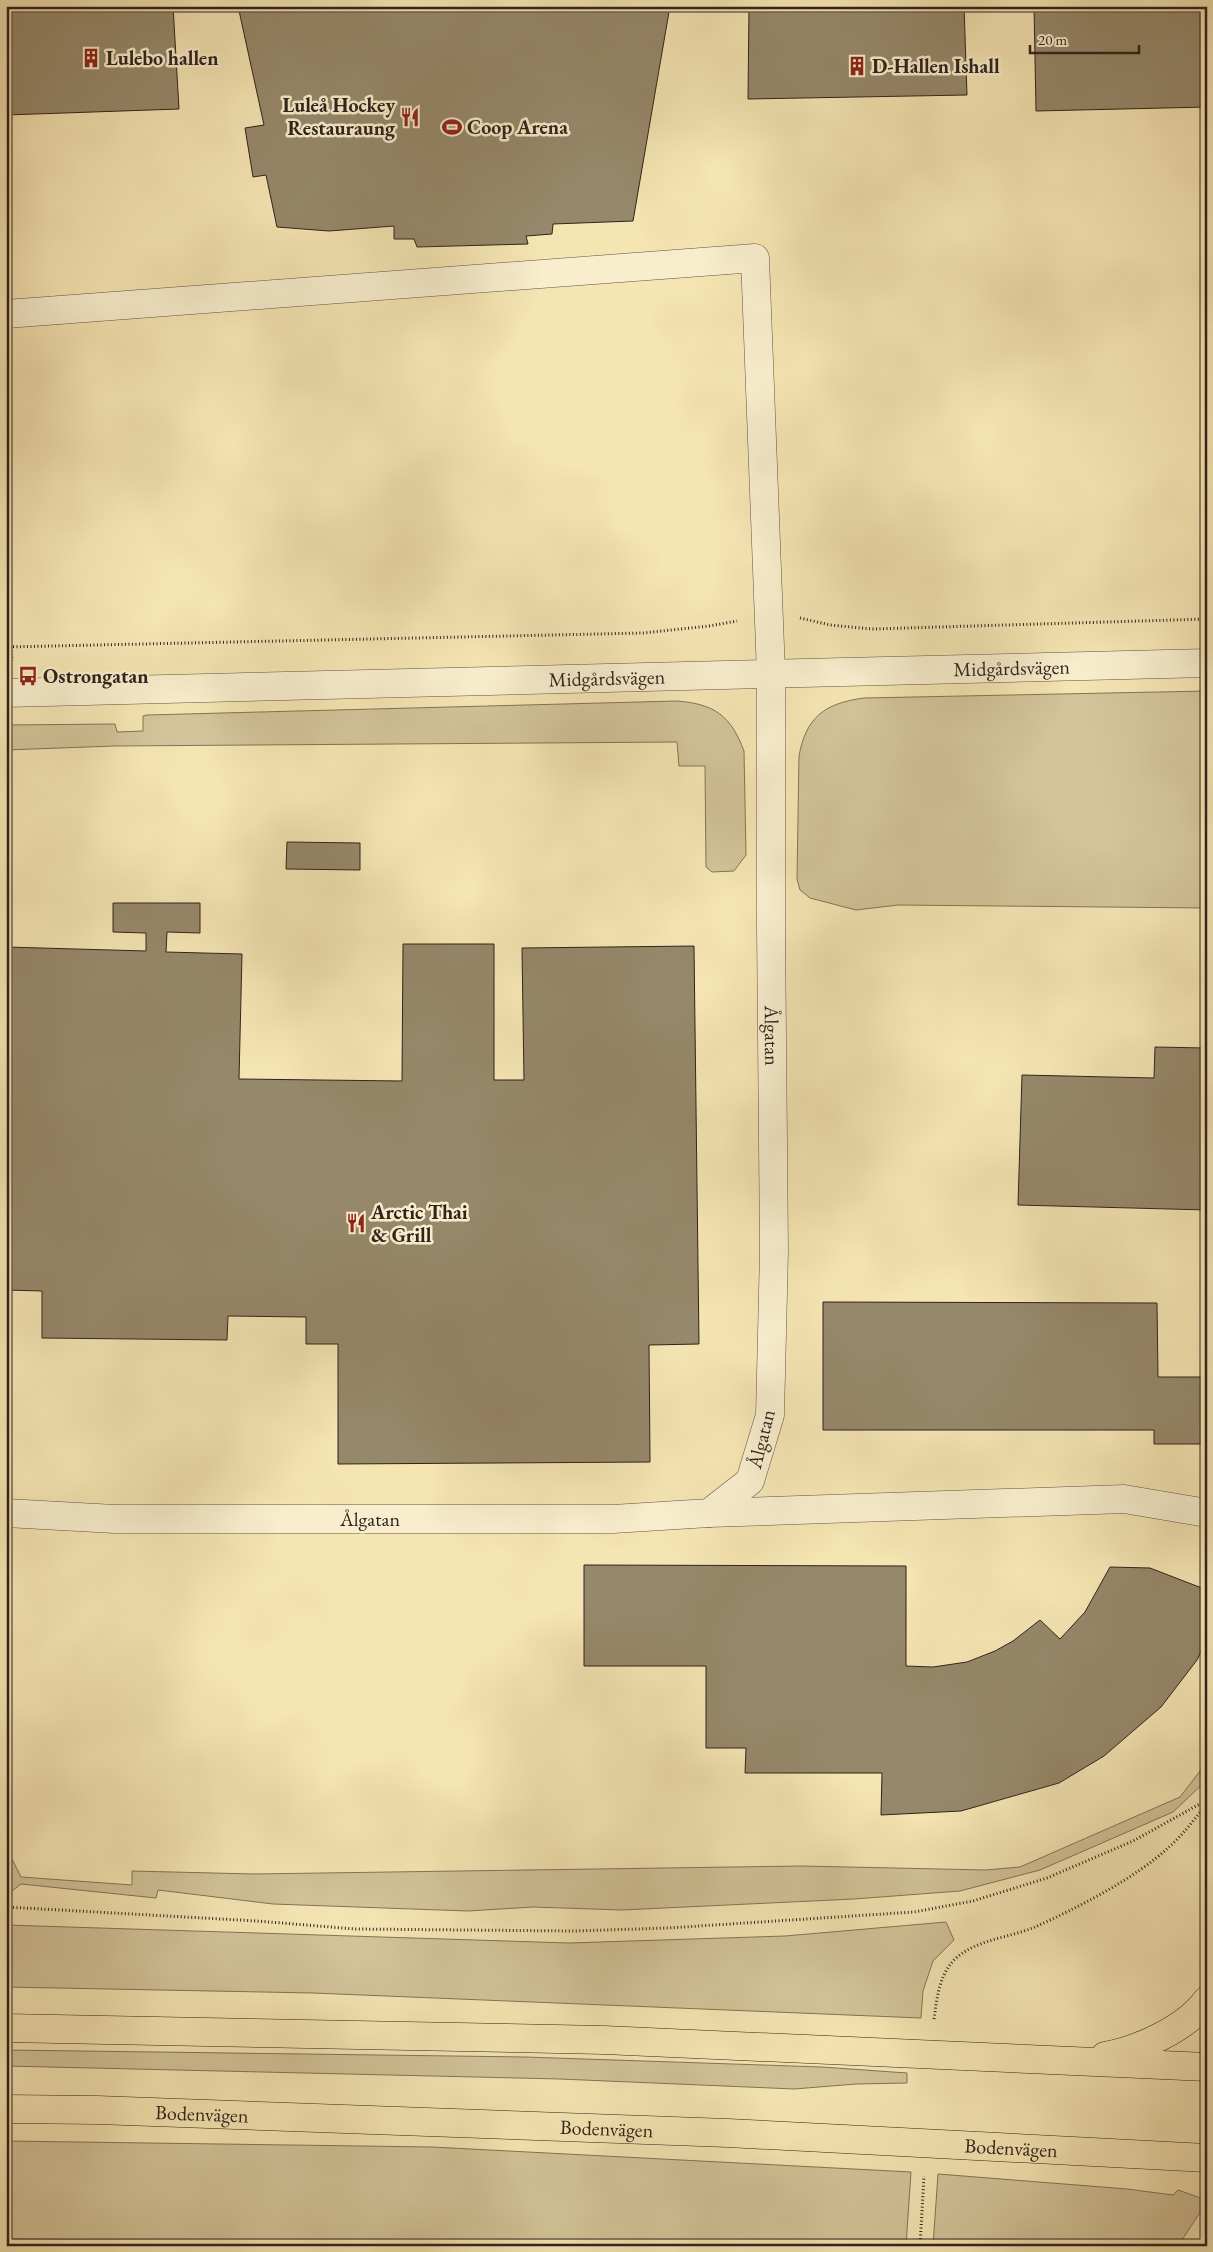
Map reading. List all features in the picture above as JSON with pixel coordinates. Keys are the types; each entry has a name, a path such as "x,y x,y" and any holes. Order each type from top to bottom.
{"main road":[{"path":"1074,2062 1125,2052 1160,2037 1182,2022 1207,2000"},
{"path":"6,2028 604,2040 1207,2067"},
{"name":"Bodenvägen","path":"6,2109 126,2111 728,2133 1207,2158"}],"street":[{"name":"Ålgatan","path":"6,314 755,258 770,617 774,1251 770,1415 750,1481 709,1513 613,1519 115,1519 6,1513"},
{"name":"Midgårdsvägen","path":"6,693 526,681 771,672 1207,663"},
{"path":"709,1513 1124,1499 1207,1513"}],"path":[{"path":"6,647 643,633 709,626 748,618 793,616 830,625 872,629 1207,619"},
{"path":"6,1907 257,1921 355,1929 574,1931 668,1928 914,1912 973,1901 1047,1878 1133,1841 1207,1800"},
{"path":"934,2019 942,1980 950,1964 957,1958 984,1943 1034,1927 1090,1899 1139,1870 1170,1847 1207,1804"},
{"path":"920,2246 924,2173"},
{"path":"1196,2246 1207,2235"}],"shaded area":[{"path":"1207,691 1207,908 898,905 856,910 810,898 800,890 797,879 799,756 802,743 812,722 828,708 850,700 864,698"},
{"path":"677,701 702,705 720,714 733,729 744,751 746,855 734,871 712,872 706,867 705,766 679,766 677,742 114,746 6,750 6,725 115,724 117,732 143,731 143,716 147,715"},
{"path":"1207,1762 1207,1780 1173,1812 1040,1870 960,1891 854,1899 622,1910 533,1907 468,1911 273,1904 158,1890 156,1898 21,1884 12,1891 6,1891 6,1847 21,1877 132,1885 132,1871 254,1874 802,1866 986,1870 1020,1867 1180,1797"},
{"path":"946,1922 954,1940 933,1961 923,1991 921,2018 313,1993 6,1987 6,1925 569,1943 785,1936"},
{"path":"6,2050 525,2057 822,2067 907,2073 907,2083 856,2084 794,2089 560,2079 6,2066"},
{"path":"6,2141 432,2147 911,2172 906,2246 6,2239"},
{"path":"938,2174 1127,2189 1173,2195 1178,2190 1198,2197 1207,2202 1207,2206 1203,2208 1178,2246 933,2246"}],"building":[{"name":"Lulebo hallen","path":"6,6 173,6 179,109 6,115"},
{"name":"Coop Arena","path":"238,6 670,6 633,221 553,224 552,234 526,236 528,244 417,247 414,239 394,239 394,226 329,231 277,227 266,175 253,177 245,128 264,125"},
{"name":"D-Hallen Ishall","path":"749,6 964,6 967,95 748,99"},
{"path":"1034,6 1207,6 1207,107 1036,111"},
{"path":"287,842 360,843 360,870 286,869"},
{"path":"113,903 200,903 200,933 167,932 166,952 242,954 239,1079 402,1081 403,944 494,944 494,1080 524,1080 522,948 694,946 699,1344 649,1345 650,1462 338,1464 338,1344 306,1344 306,1317 228,1316 227,1340 42,1338 42,1291 6,1290 6,947 146,951 146,933 113,932"},
{"path":"1155,1047 1206,1048 1207,1210 1018,1205 1022,1075 1154,1078"},
{"path":"823,1302 1157,1303 1158,1377 1207,1377 1207,1444 1154,1444 1154,1430 823,1430"},
{"path":"584,1565 906,1566 906,1666 933,1667 967,1662 995,1651 1013,1641 1040,1620 1060,1639 1085,1612 1110,1567 1150,1568 1207,1590 1207,1639 1197,1660 1161,1707 1104,1756 1059,1783 961,1811 881,1815 882,1773 745,1773 746,1748 706,1748 706,1666 584,1666"}],"place":[{"name":"Lulebo hallen","path":"91,58"},
{"name":"D-Hallen Ishall","path":"857,66"},
{"name":"Luleå Hockey Restauraung","path":"410,117"},
{"name":"Coop Arena","path":"452,127"},
{"name":"Ostrongatan","path":"28,676"},
{"name":"Arctic Thai & Grill","path":"356,1223"}]}
